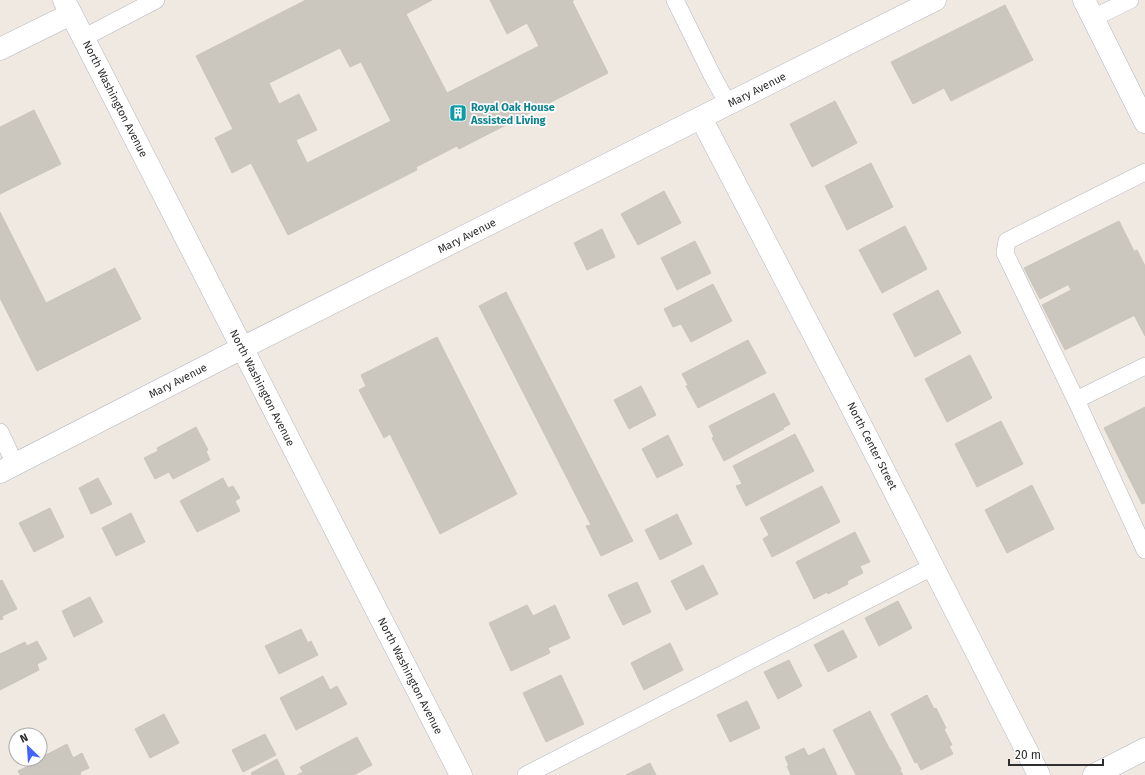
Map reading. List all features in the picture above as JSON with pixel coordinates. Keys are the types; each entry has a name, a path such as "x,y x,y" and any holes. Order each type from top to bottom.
{"street":[{"name":"Mary Avenue","path":"8,468 242,348 935,0"},
{"name":"North Washington Avenue","path":"68,7 461,775"},
{"path":"0,49 68,7"},
{"path":"1088,9 1139,96 1145,122"},
{"name":"North Center Street","path":"701,118 934,566 1039,775"},
{"path":"1094,775 1118,770 1145,749"}],"lane":[{"path":"84,38 156,0"},
{"path":"675,0 728,104"},
{"path":"1088,9 1130,0"},
{"path":"1145,172 1008,241 1005,253 1076,400 1145,550"},
{"path":"1076,400 1145,366"},
{"path":"0,432 8,468"},
{"path":"526,775 934,566"}],"building":[{"name":"Royal Oak House Assisted Living","path":"306,0 432,0 406,14 447,93 539,46 527,23 507,34 490,0 574,0 572,1 608,73 459,149 457,146 416,167 417,170 288,235 251,163 232,173 215,138 233,129 196,56","holes":["340,48 350,67 361,62 391,121 307,163 296,140 317,130 299,94 279,104 269,83"]},
{"path":"1005,5 1033,60 951,101 944,88 913,104 891,62"},
{"path":"835,101 857,143 812,167 790,124"},
{"path":"34,110 61,164 0,194 0,127"},
{"path":"871,163 893,207 847,230 825,186"},
{"path":"664,191 681,223 638,245 621,214"},
{"path":"0,212 46,303 115,268 141,319 37,371 0,298"},
{"path":"1119,221 1134,251 1040,299 1024,268"},
{"path":"905,226 927,269 882,293 859,250"},
{"path":"602,229 615,257 587,270 574,243"},
{"path":"695,241 711,273 677,290 661,258"},
{"path":"1137,250 1145,266 1145,310 1065,350 1042,305 1071,290 1068,284"},
{"path":"713,284 732,321 691,342 681,324 673,327 664,309"},
{"path":"938,290 961,333 915,357 893,314"},
{"path":"506,292 633,541 601,556 586,526 591,525 479,306"},
{"path":"1145,310 1145,336 1134,315"},
{"path":"437,337 517,494 440,534 390,434 384,438 359,390 366,386 361,375"},
{"path":"748,340 766,373 698,408 686,386 688,385 682,374"},
{"path":"970,355 992,398 947,422 925,379"},
{"path":"641,386 656,415 629,429 614,400"},
{"path":"774,393 790,424 783,428 784,429 724,461 712,438 714,437 709,426"},
{"path":"1145,407 1145,503 1142,504 1104,428"},
{"path":"1001,421 1023,464 977,487 955,444"},
{"path":"196,427 208,450 206,451 210,460 173,479 169,472 155,479 144,458 158,451 157,448"},
{"path":"795,434 814,471 746,506 736,486 742,484 733,466"},
{"path":"668,435 683,465 657,478 642,449"},
{"path":"98,478 112,504 91,514 79,488"},
{"path":"223,478 228,488 233,486 240,498 235,501 240,511 197,532 180,501"},
{"path":"1032,485 1054,529 1007,553 985,510"},
{"path":"822,486 840,522 772,557 763,539 769,535 760,518"},
{"path":"50,508 64,537 34,552 19,523"},
{"path":"131,513 145,542 116,556 102,528"},
{"path":"677,514 692,544 660,560 645,530"},
{"path":"855,532 870,562 860,566 863,573 847,581 848,584 814,599 796,562"},
{"path":"703,565 718,594 686,610 671,581"},
{"path":"2,580 17,609 2,616 3,619 0,620 0,581"},
{"path":"637,582 651,612 623,625 608,595"},
{"path":"90,597 103,622 74,637 62,611"},
{"path":"898,601 912,628 879,646 865,618"},
{"path":"527,605 533,616 555,605 570,638 548,648 550,653 511,671 489,623"},
{"path":"301,629 308,643 311,641 318,655 279,674 265,646"},
{"path":"843,630 857,657 828,672 814,645"},
{"path":"37,641 47,659 37,664 39,670 0,690 0,654 25,642 27,646"},
{"path":"670,643 683,670 644,690 631,663"},
{"path":"789,660 802,686 778,699 764,672"},
{"path":"561,675 584,724 546,742 523,693"},
{"path":"323,676 330,690 337,686 347,704 296,730 280,698"},
{"path":"927,695 934,709 936,708 946,728 944,729 952,745 949,746 953,754 921,770 917,762 915,763 891,714"},
{"path":"747,701 760,728 730,742 717,715"},
{"path":"870,711 903,775 856,775 833,730"},
{"path":"164,714 179,743 150,758 135,729"},
{"path":"265,734 276,755 243,772 232,750"},
{"path":"357,737 372,765 354,775 297,775 303,772 300,767"},
{"path":"67,744 73,758 82,753 89,768 80,772 81,774 79,775 20,775 18,771 26,767 48,767 48,754"},
{"path":"804,748 808,756 824,748 837,775 791,775 785,757"},
{"path":"277,759 285,775 252,775 251,773"},
{"path":"650,763 656,775 626,775"}],"place":[{"name":"Royal Oak House Assisted Living","path":"458,113"}]}
